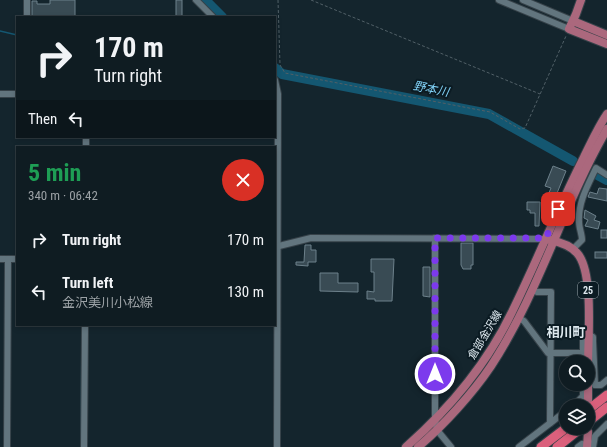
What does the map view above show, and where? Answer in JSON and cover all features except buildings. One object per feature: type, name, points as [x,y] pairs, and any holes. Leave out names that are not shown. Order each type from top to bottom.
[{"type":"highway","points":[[595,401],[607,395]]},
{"type":"highway","points":[[595,416],[607,407]]},
{"type":"highway","points":[[541,447],[559,433]]},
{"type":"highway","points":[[557,447],[576,435]]},
{"type":"main road","points":[[581,0],[569,28],[607,44]]},
{"type":"main road","points":[[573,21],[607,35]]},
{"type":"main road","name":"倉部金沢線","points":[[406,447],[422,433],[466,386],[487,355],[512,313],[558,209],[607,114]]},
{"type":"main road","name":"倉部金沢線","points":[[418,447],[438,430],[491,366],[519,318],[589,164],[607,129]]},
{"type":"main road","points":[[546,238],[562,242],[573,249]]},
{"type":"main road","name":"25","points":[[573,249],[581,258],[585,273],[588,296],[588,355]]},
{"type":"main road","points":[[585,435],[587,447]]},
{"type":"street","points":[[27,0],[27,16]]},
{"type":"street","points":[[196,0],[212,16]]},
{"type":"street","points":[[499,0],[569,28]]},
{"type":"street","points":[[523,0],[573,21]]},
{"type":"street","points":[[0,94],[16,94]]},
{"type":"street","points":[[276,94],[277,447]]},
{"type":"street","points":[[573,249],[582,240],[579,212],[586,189],[596,168],[607,175]]},
{"type":"street","points":[[276,246],[311,238],[546,238]]},
{"type":"street","points":[[435,238],[434,419],[438,430],[451,447]]},
{"type":"street","points":[[0,259],[16,259]]},
{"type":"street","points":[[7,447],[8,259]]},
{"type":"street","points":[[532,290],[537,292],[551,292],[550,423]]},
{"type":"street","points":[[519,318],[524,321],[548,353],[583,353],[584,337],[588,334],[593,337],[595,385],[601,385],[607,380]]},
{"type":"street","points":[[84,447],[85,326]]},
{"type":"street","points":[[519,447],[559,416]]},
{"type":"street","points":[[593,447],[595,436],[607,424]]},
{"type":"street","points":[[578,447],[582,444],[582,447]]},
{"type":"path","points":[[278,0],[280,65],[285,73],[490,112],[520,129],[525,128],[569,28]]},
{"type":"path","points":[[311,0],[541,94]]},
{"type":"waterway","name":"野本川","points":[[205,0],[221,16]]},
{"type":"waterway","points":[[0,31],[16,35]]},
{"type":"waterway","name":"野本川","points":[[276,69],[282,74],[489,114],[573,161]]},
{"type":"waterway","points":[[83,138],[83,146]]},
{"type":"waterway","name":"野本川","points":[[596,174],[607,180]]},
{"type":"waterway","points":[[81,447],[82,326]]},
{"type":"district","name":"相川町","points":[[566,332]]},
{"type":"route","points":[[435,374],[435,238],[546,238],[558,209]]}]
